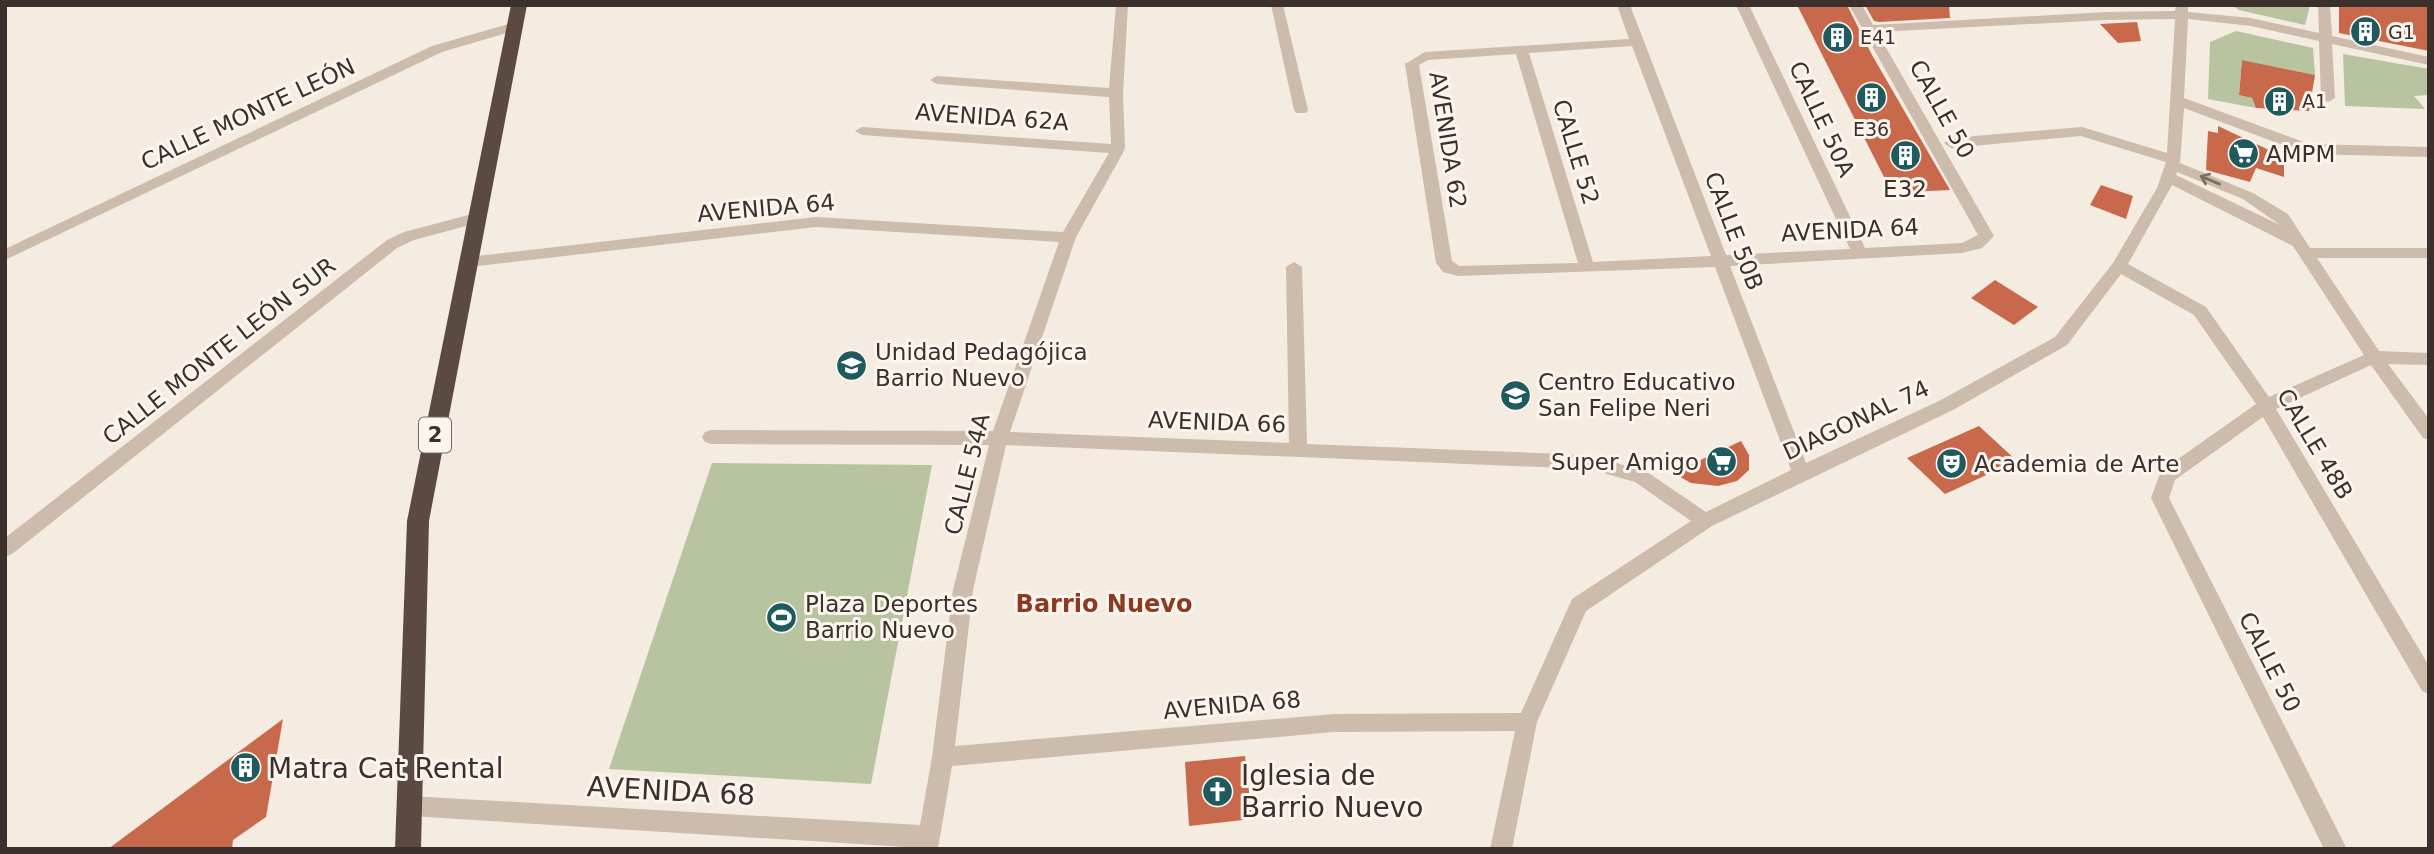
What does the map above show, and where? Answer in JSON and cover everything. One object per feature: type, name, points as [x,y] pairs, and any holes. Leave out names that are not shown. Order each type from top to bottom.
[{"type":"highway","name":"2","points":[[408,849],[418,522],[517,16]]},
{"type":"street","points":[[1118,149],[1116,93],[1122,5]]},
{"type":"street","points":[[1278,5],[1301,110]]},
{"type":"street","name":"CALLE 50B","points":[[1623,5],[1801,473]]},
{"type":"street","name":"CALLE 50A","points":[[1742,5],[1860,253]]},
{"type":"street","name":"CALLE 50","points":[[1855,5],[1986,236]]},
{"type":"street","points":[[1974,5],[1986,22]]},
{"type":"street","points":[[2222,5],[2251,22]]},
{"type":"street","points":[[2324,5],[2328,98]]},
{"type":"street","points":[[1869,29],[1986,22],[2101,10],[2182,10],[2251,22],[2429,61]]},
{"type":"street","name":"DIAGONAL 74","points":[[1502,849],[1527,722],[1579,605],[1705,521],[1947,405],[2061,341],[2119,266],[2171,167],[2179,102],[2182,10]]},
{"type":"street","name":"CALLE MONTE LEÓN","points":[[5,255],[437,49],[517,16]]},
{"type":"street","name":"AVENIDA 62","points":[[1587,268],[1458,271],[1444,263],[1412,64],[1425,56],[1638,42]]},
{"type":"street","name":"CALLE 52","points":[[1521,49],[1587,268]]},
{"type":"street","points":[[937,80],[1116,93]]},
{"type":"street","points":[[2179,102],[2307,149],[2429,152]]},
{"type":"street","name":"AVENIDA 62A","points":[[862,131],[1118,149]]},
{"type":"street","points":[[1951,143],[2082,131],[2171,167],[2284,233],[2307,253],[2374,357],[2429,433]]},
{"type":"street","name":"CALLE 54A","points":[[928,842],[943,757],[963,590],[999,438],[1068,237],[1118,149]]},
{"type":"street","name":"CALLE MONTE LEÓN SUR","points":[[5,549],[391,244],[409,236],[476,218]]},
{"type":"street","name":"AVENIDA 64","points":[[469,262],[816,222],[1068,237]]},
{"type":"street","name":"AVENIDA 64","points":[[1587,268],[1962,248],[1977,244],[1986,236]]},
{"type":"street","points":[[2307,253],[2429,253]]},
{"type":"street","name":"CALLE 48B","points":[[2119,266],[2200,311],[2266,406],[2429,685]]},
{"type":"street","points":[[1294,267],[1298,450]]},
{"type":"street","points":[[2266,406],[2374,357],[2429,359]]},
{"type":"street","name":"CALLE 50","points":[[2266,406],[2167,476],[2160,498],[2336,849]]},
{"type":"street","name":"AVENIDA 66","points":[[711,436],[999,438],[1589,462],[1641,477],[1705,521]]},
{"type":"street","name":"AVENIDA 68","points":[[943,757],[1334,723],[1527,722]]},
{"type":"street","name":"AVENIDA 68","points":[[410,806],[928,842]]},
{"type":"green space","points":[[2231,5],[2310,5],[2305,25],[2239,10]]},
{"type":"green space","points":[[2236,31],[2313,48],[2315,75],[2242,60],[2239,95],[2252,98],[2256,108],[2208,99],[2210,42]]},
{"type":"green space","points":[[2343,54],[2429,69],[2429,95],[2414,96],[2425,109],[2345,106]]},
{"type":"green space","name":"Plaza Deportes Barrio Nuevo","points":[[712,463],[932,465],[871,784],[609,769]]},
{"type":"building","points":[[1797,5],[1847,5],[1872,55],[1950,190],[1908,192],[1898,177],[1884,177]]},
{"type":"building","points":[[1865,5],[1949,5],[1950,18],[1879,22],[1874,21]]},
{"type":"building","points":[[2339,5],[2429,5],[2429,51],[2339,33]]},
{"type":"building","points":[[2137,22],[2141,41],[2118,43],[2100,24]]},
{"type":"building","points":[[2242,60],[2315,75],[2309,111],[2256,108],[2252,98],[2239,95]]},
{"type":"building","name":"AMPM","points":[[2218,126],[2284,157],[2284,177],[2256,168],[2250,182],[2206,170],[2208,131],[2218,133]]},
{"type":"building","points":[[2101,185],[2133,196],[2126,219],[2090,205]]},
{"type":"building","points":[[1995,280],[2038,307],[2014,325],[1971,298]]},
{"type":"building","name":"Academia de Arte","points":[[1979,426],[2017,461],[1945,494],[1907,458]]},
{"type":"building","name":"Super Amigo","points":[[1741,441],[1749,455],[1749,470],[1737,481],[1718,486],[1691,483],[1673,473]]},
{"type":"building","name":"Matra Cat Rental","points":[[283,719],[266,817],[233,840],[232,849],[108,849]]},
{"type":"building","name":"Iglesia de Barrio Nuevo","points":[[1245,756],[1252,819],[1189,826],[1185,762]]},
{"type":"place","name":"G1","points":[[2365,32]]},
{"type":"place","name":"E41","points":[[1837,37]]},
{"type":"place","name":"E36","points":[[1871,98]]},
{"type":"place","name":"A1","points":[[2279,101]]},
{"type":"place","name":"AMPM","points":[[2243,154]]},
{"type":"place","name":"E32","points":[[1905,155]]},
{"type":"place","name":"Unidad Pedagójica Barrio Nuevo","points":[[852,365]]},
{"type":"place","name":"Centro Educativo San Felipe Neri","points":[[1515,395]]},
{"type":"place","name":"Super Amigo","points":[[1722,462]]},
{"type":"place","name":"Academia de Arte","points":[[1951,464]]},
{"type":"place","name":"Plaza Deportes Barrio Nuevo","points":[[782,617]]},
{"type":"place","name":"Matra Cat Rental","points":[[245,768]]},
{"type":"place","name":"Iglesia de Barrio Nuevo","points":[[1218,791]]},
{"type":"district","name":"Barrio Nuevo","points":[[1104,604]]}]
